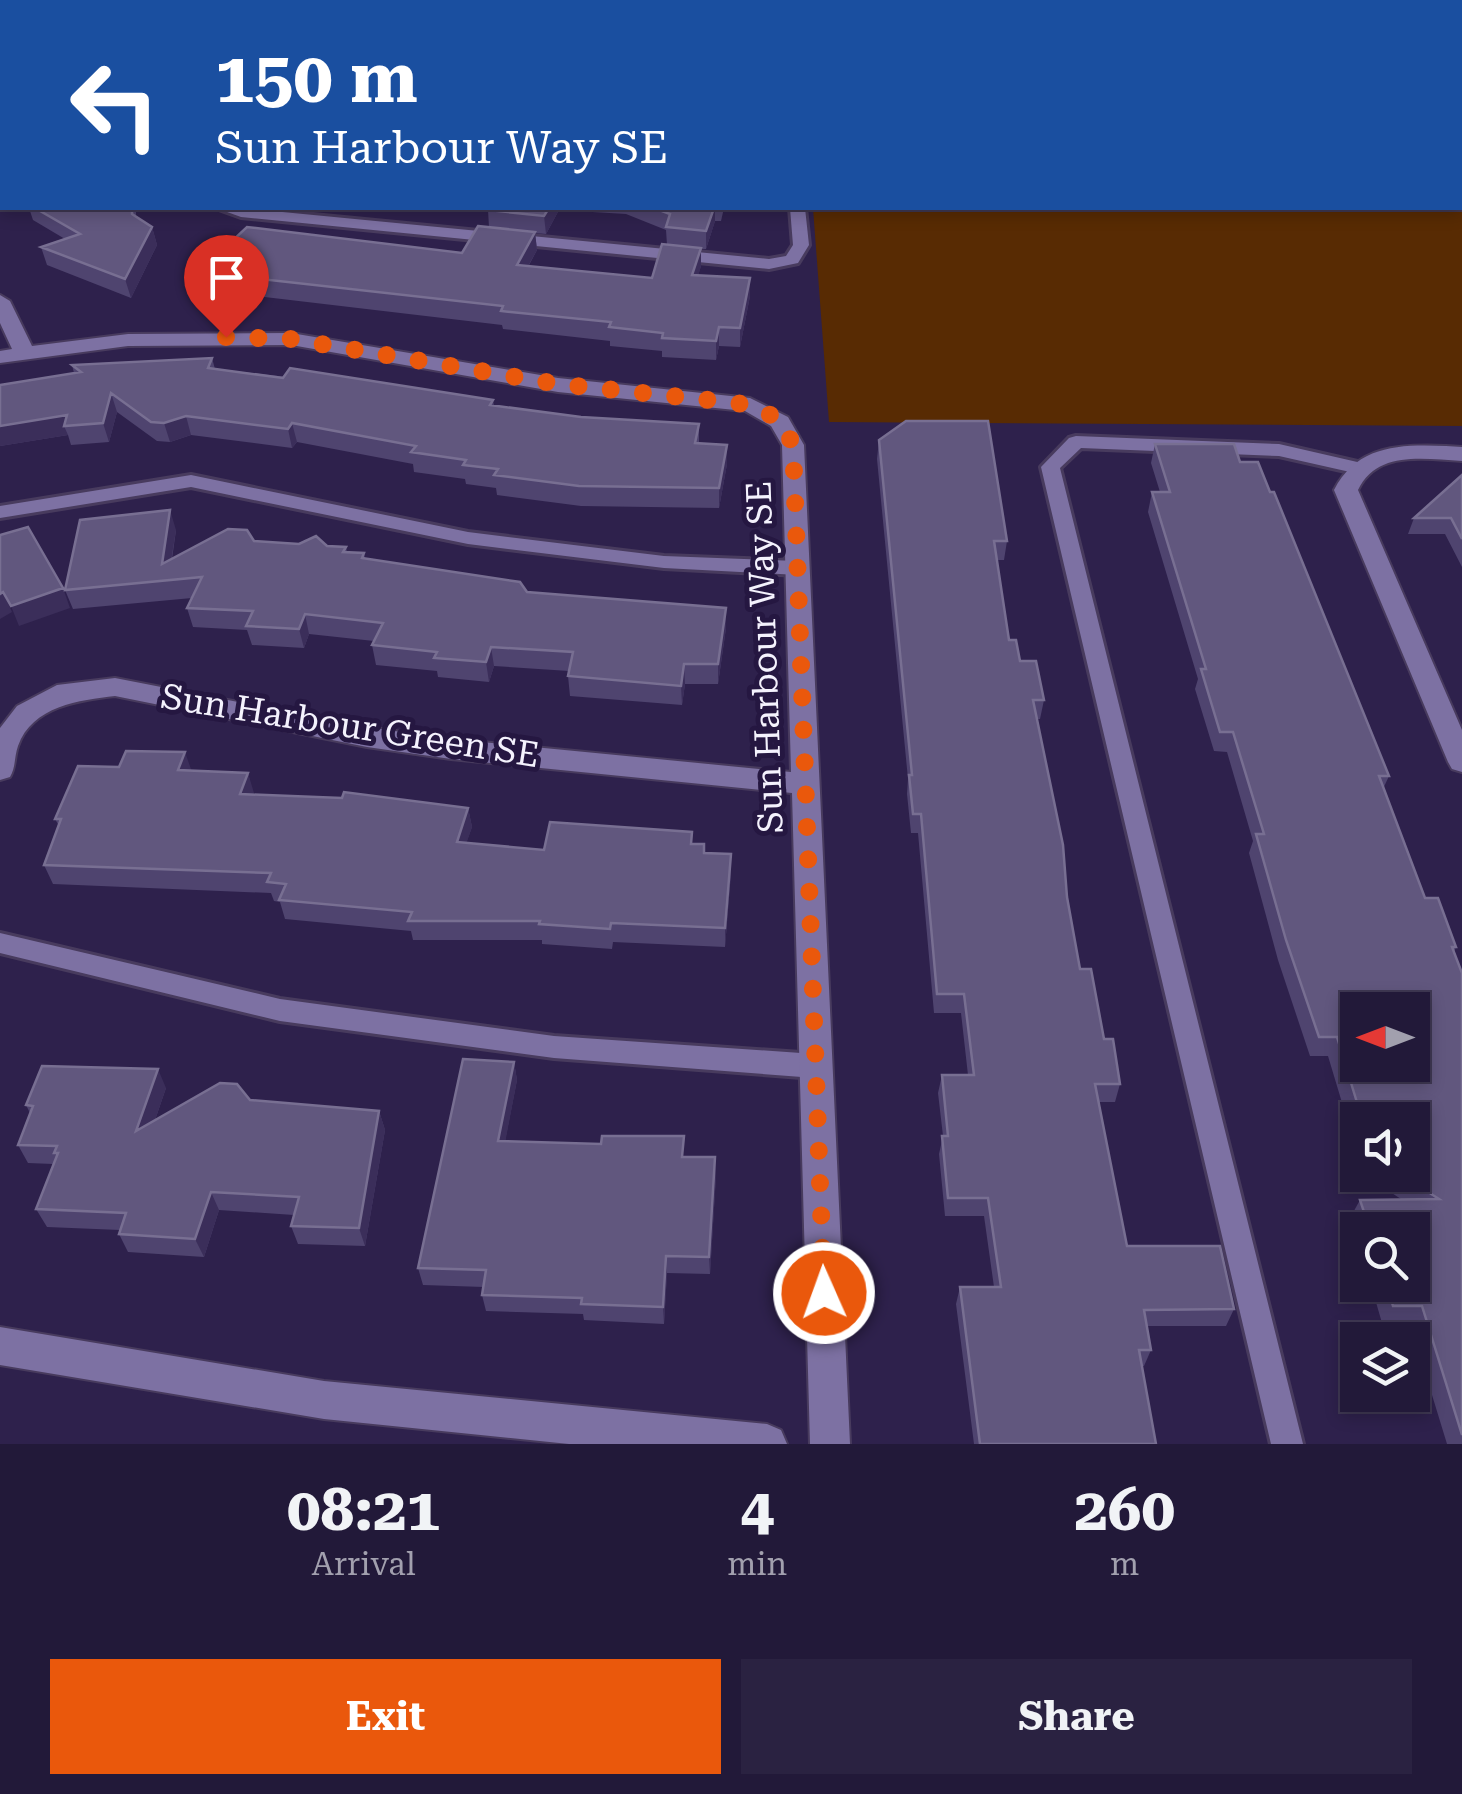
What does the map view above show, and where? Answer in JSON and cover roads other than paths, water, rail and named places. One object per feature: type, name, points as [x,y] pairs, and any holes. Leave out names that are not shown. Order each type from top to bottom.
[{"type":"street","points":[[0,301],[12,355]]},
{"type":"street","name":"Sun Harbour Way SE","points":[[12,355],[174,337],[291,339],[558,384],[750,405],[780,422],[793,444],[830,1444]]},
{"type":"street","points":[[1462,454],[1387,455],[1359,468],[1346,490],[1462,762]]},
{"type":"street","name":"Sun Harbour Green SE","points":[[0,770],[6,741],[27,714],[67,692],[115,687],[434,746],[804,784]]},
{"type":"street","points":[[0,1346],[324,1400],[767,1444]]},
{"type":"lane","points":[[238,210],[770,264],[792,260],[801,245],[798,210]]},
{"type":"lane","points":[[1287,1444],[1050,467],[1076,442],[1279,450],[1359,468]]},
{"type":"lane","points":[[0,512],[191,481],[468,538],[664,562],[798,568]]},
{"type":"lane","points":[[0,942],[280,1010],[554,1047],[815,1066]]}]
